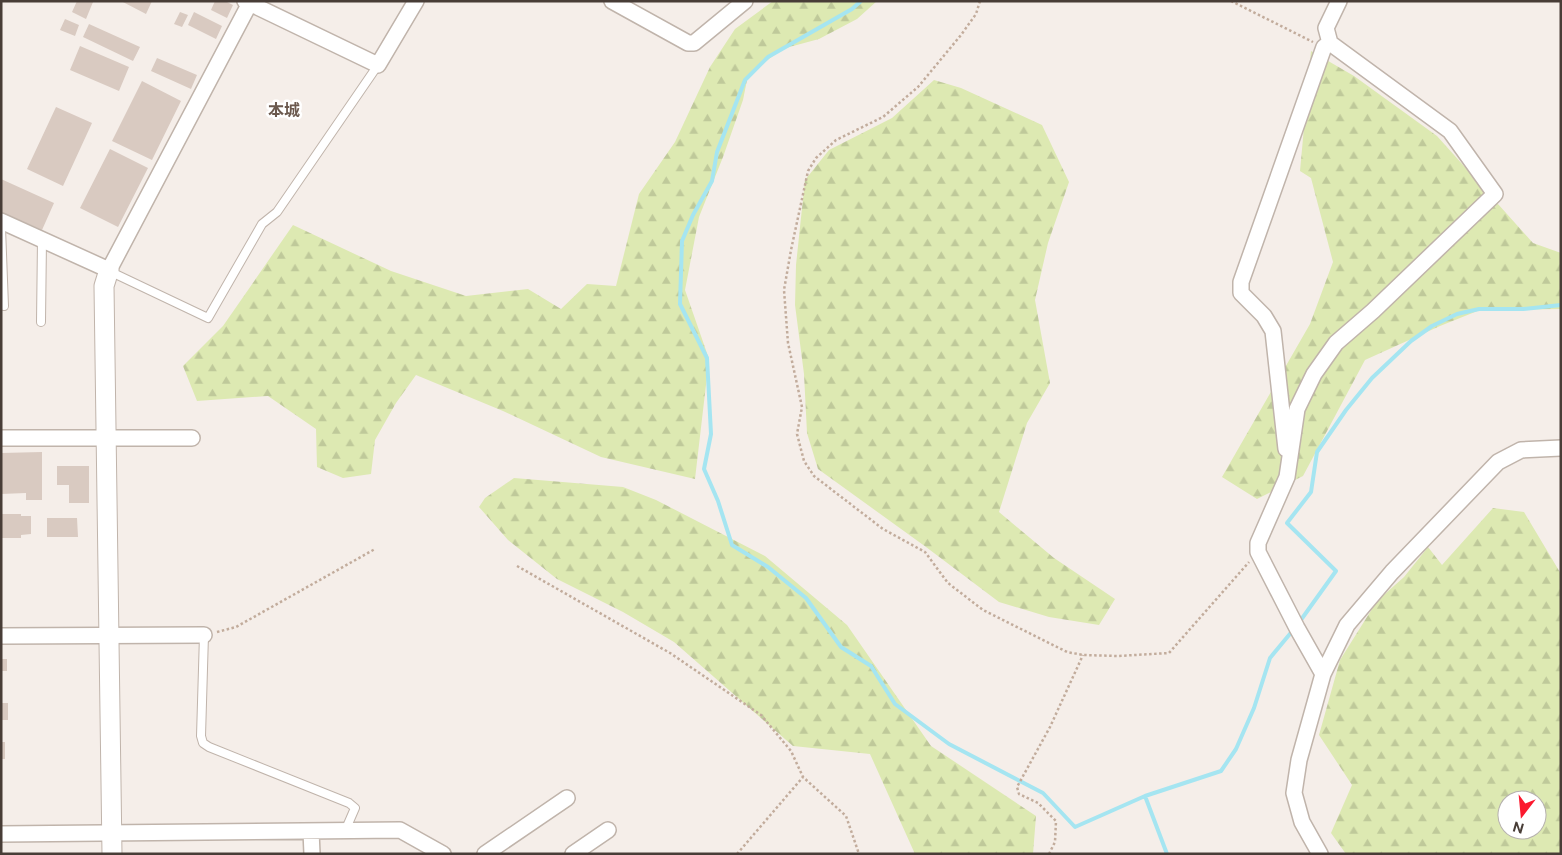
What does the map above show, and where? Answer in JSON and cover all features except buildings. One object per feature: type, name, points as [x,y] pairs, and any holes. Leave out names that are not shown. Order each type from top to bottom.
[{"type":"street","points":[[112,854],[105,277],[249,2],[378,65],[416,1]]},
{"type":"street","points":[[612,1],[688,43],[694,42],[745,1]]},
{"type":"street","points":[[1288,468],[1273,331],[1264,316],[1241,293],[1241,282],[1327,45],[1326,28],[1339,1]]},
{"type":"street","points":[[1323,674],[1258,552],[1258,543],[1287,477],[1297,409],[1314,374],[1336,342],[1373,311],[1495,194],[1450,131],[1327,45]]},
{"type":"street","points":[[1,221],[109,270]]},
{"type":"street","points":[[1,438],[192,438]]},
{"type":"street","points":[[1320,854],[1302,822],[1294,793],[1299,760],[1323,674],[1347,625],[1392,572],[1498,462],[1520,450],[1561,448]]},
{"type":"street","points":[[1,636],[204,635]]},
{"type":"street","points":[[485,854],[567,798]]},
{"type":"street","points":[[1,834],[400,830],[443,854]]},
{"type":"street","points":[[573,854],[608,830]]},
{"type":"street","points":[[311,831],[312,854]]},
{"type":"lane","points":[[109,270],[208,318],[262,224],[277,212],[378,65]]},
{"type":"lane","points":[[1,228],[4,306]]},
{"type":"lane","points":[[41,322],[42,240]]},
{"type":"lane","points":[[204,635],[201,736],[204,743],[209,747],[349,803],[355,808],[345,831]]},
{"type":"path","points":[[980,1],[976,14],[961,35],[918,87],[883,117],[836,140],[816,158],[808,171],[784,290],[788,343],[802,407],[797,434],[804,461],[814,476],[883,529],[925,552],[948,583],[983,610],[1067,652],[1118,656],[1169,653],[1258,552]]},
{"type":"path","points":[[1231,1],[1327,45]]},
{"type":"path","points":[[204,635],[236,627],[375,549]]},
{"type":"path","points":[[518,566],[670,653],[761,715],[791,751],[803,777],[846,816],[859,854]]},
{"type":"path","points":[[1049,854],[1055,842],[1056,821],[1038,803],[1019,794],[1017,787],[1050,727],[1083,654]]},
{"type":"path","points":[[737,854],[803,777]]},
{"type":"green space","points":[[773,1],[877,1],[857,19],[819,39],[782,49],[748,75],[743,100],[699,217],[685,290],[709,359],[695,479],[601,457],[503,411],[416,375],[396,403],[375,440],[371,474],[343,478],[317,467],[316,429],[268,396],[197,401],[183,366],[223,326],[293,225],[391,271],[466,296],[528,289],[561,309],[587,284],[616,286],[639,194],[675,142],[710,67],[735,29]]},
{"type":"green space","points":[[1311,51],[1354,76],[1437,136],[1533,243],[1561,253],[1561,309],[1480,310],[1365,360],[1303,476],[1257,499],[1222,477],[1310,324],[1333,262],[1311,178],[1300,171]]},
{"type":"green space","points":[[934,80],[961,88],[1042,125],[1069,182],[1048,243],[1035,300],[1050,383],[1027,423],[999,512],[1054,558],[1115,599],[1099,625],[1049,617],[999,602],[818,469],[807,433],[804,374],[795,305],[796,265],[805,180],[829,150],[892,118]]},
{"type":"green space","points":[[514,478],[623,487],[656,500],[765,556],[847,625],[931,746],[1036,816],[1033,854],[915,854],[870,754],[793,746],[674,642],[623,612],[557,579],[508,540],[479,507],[485,498]]},
{"type":"green space","points":[[1493,508],[1524,512],[1561,574],[1561,854],[1346,854],[1331,833],[1352,785],[1319,735],[1340,660],[1377,601],[1404,577],[1428,547],[1442,565]]},
{"type":"waterway","points":[[861,1],[852,9],[768,57],[745,80],[717,152],[712,181],[693,215],[682,241],[680,304],[707,358],[711,434],[704,469],[718,501],[732,545],[768,567],[806,598],[841,647],[871,666],[895,704],[949,744],[1043,793],[1075,827],[1145,796],[1221,771],[1236,749],[1254,708],[1270,658],[1294,629]]},
{"type":"waterway","points":[[1298,624],[1336,571],[1287,523],[1311,492],[1317,452],[1346,410],[1372,378],[1411,341],[1432,326],[1457,314],[1479,309],[1523,309],[1561,305]]},
{"type":"waterway","points":[[1145,796],[1167,854]]},
{"type":"district","name":"本城","points":[[284,110]]}]
